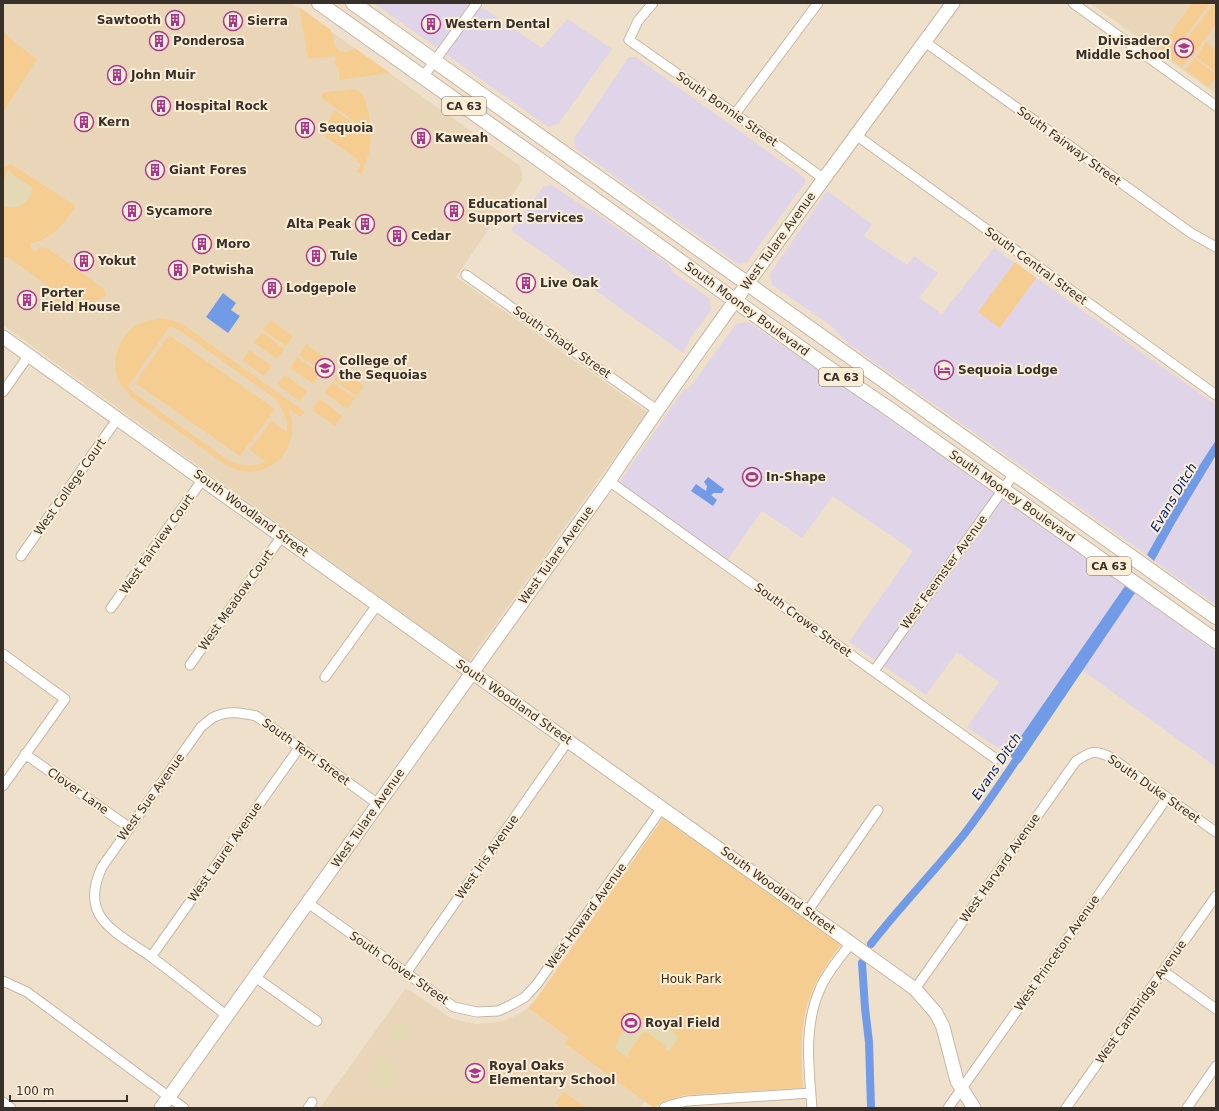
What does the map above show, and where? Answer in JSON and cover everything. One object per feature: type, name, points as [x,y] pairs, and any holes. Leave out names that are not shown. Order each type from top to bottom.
[{"type":"main road","name":"South Mooney Boulevard","points":[[319,3],[848,382],[888,408],[1216,641]]},
{"type":"main road","name":"South Mooney Boulevard","points":[[353,3],[1216,617]]},
{"type":"main road","points":[[1100,559],[1164,593],[1216,630]]},
{"type":"street","points":[[423,77],[477,3]]},
{"type":"street","name":"South Bonnie Street","points":[[652,3],[638,21],[630,40],[824,179]]},
{"type":"street","points":[[735,114],[818,3]]},
{"type":"street","name":"West Tulare Avenue","points":[[165,1103],[609,481],[657,410],[735,301],[953,3]]},
{"type":"street","points":[[1072,3],[1216,106]]},
{"type":"street","name":"South Fairway Street","points":[[925,42],[1191,233],[1216,247]]},
{"type":"street","name":"South Central Street","points":[[856,135],[1216,395]]},
{"type":"street","name":"South Shady Street","points":[[466,275],[657,410]]},
{"type":"street","name":"South Woodland Street","points":[[3,336],[915,989],[936,1013],[943,1027],[954,1074],[961,1089],[974,1108]]},
{"type":"street","points":[[3,392],[29,355]]},
{"type":"street","name":"West College Court","points":[[21,556],[118,418]]},
{"type":"street","name":"West Feemster Avenue","points":[[874,671],[1014,474]]},
{"type":"street","name":"West Fairview Court","points":[[111,608],[203,479]]},
{"type":"street","name":"South Crowe Street","points":[[609,481],[996,759]]},
{"type":"street","name":"West Meadow Court","points":[[190,665],[282,536]]},
{"type":"street","points":[[325,677],[377,605]]},
{"type":"street","points":[[3,654],[65,699],[3,786]]},
{"type":"street","name":"South Terri Street","points":[[229,713],[239,712],[256,716],[378,804]]},
{"type":"street","name":"West Sue Avenue","points":[[151,957],[109,927],[99,914],[94,899],[96,879],[102,867],[202,727],[214,717],[229,713]]},
{"type":"street","name":"West Iris Avenue","points":[[406,973],[568,741]]},
{"type":"street","name":"West Laurel Avenue","points":[[151,957],[299,748]]},
{"type":"street","name":"South Duke Street","points":[[1090,752],[1100,753],[1110,757],[1216,832]]},
{"type":"street","name":"West Harvard Avenue","points":[[915,989],[1076,761],[1090,752]]},
{"type":"street","name":"Clover Lane","points":[[25,754],[130,828]]},
{"type":"street","name":"West Princeton Avenue","points":[[948,1108],[1167,798]]},
{"type":"street","name":"West Howard Avenue","points":[[498,1011],[525,997],[537,984],[662,808]]},
{"type":"street","points":[[807,912],[878,810]]},
{"type":"street","name":"West Cambridge Avenue","points":[[1066,1108],[1216,896]]},
{"type":"street","name":"South Clover Street","points":[[308,903],[454,1007],[477,1012],[498,1011]]},
{"type":"street","points":[[812,1108],[808,1042],[810,1019],[820,989],[827,976],[851,943]]},
{"type":"street","points":[[151,957],[228,1016]]},
{"type":"street","points":[[1163,971],[1216,1009]]},
{"type":"street","points":[[255,977],[317,1021]]},
{"type":"street","points":[[3,981],[27,992],[165,1103],[184,1108]]},
{"type":"street","points":[[1187,1108],[1216,1066]]},
{"type":"street","points":[[664,1108],[687,1101],[811,1093]]},
{"type":"street","points":[[3,1102],[11,1108]]},
{"type":"shaded area","name":"College of the Sequoias","points":[[3,3],[291,3],[520,166],[523,179],[456,277],[647,412],[469,661],[3,325]]},
{"type":"shaded area","points":[[374,3],[465,3],[486,10],[542,48],[567,19],[612,49],[558,124],[548,127]]},
{"type":"shaded area","name":"Divisadero Middle School","points":[[1090,3],[1216,3],[1216,94]]},
{"type":"shaded area","points":[[629,57],[636,57],[805,178],[805,183],[747,262],[738,264],[575,148],[574,138]]},
{"type":"shaded area","points":[[552,185],[581,205],[593,211],[668,264],[674,273],[709,298],[711,310],[691,337],[683,353],[511,230],[543,187]]},
{"type":"shaded area","points":[[827,191],[872,224],[864,236],[907,265],[914,256],[938,273],[919,298],[942,314],[994,248],[1216,405],[1216,440],[1181,494],[1147,555],[849,344],[830,325],[772,285],[770,274]]},
{"type":"shaded area","points":[[748,322],[895,422],[1125,586],[1008,755],[967,727],[999,682],[957,652],[926,695],[849,642],[913,551],[833,496],[802,538],[762,511],[728,559],[619,483],[682,392],[692,385],[736,324]]},
{"type":"shaded area","points":[[1213,460],[1216,462],[1216,605],[1154,561]]},
{"type":"shaded area","points":[[1135,593],[1216,651],[1216,767],[1082,670]]},
{"type":"shaded area","name":"Royal Oaks Elementary School","points":[[406,988],[451,1018],[465,1022],[478,1024],[506,1020],[528,1008],[570,1038],[566,1045],[645,1101],[640,1108],[320,1108]]},
{"type":"green space","points":[[1192,3],[1210,3],[1179,45],[1168,37]]},
{"type":"green space","points":[[1214,3],[1216,3],[1216,24],[1193,56],[1181,47]]},
{"type":"green space","points":[[299,7],[331,30],[331,33],[334,35],[335,45],[339,50],[346,52],[355,48],[390,73],[339,80],[339,70],[334,62],[336,59],[334,56],[308,59]]},
{"type":"green space","points":[[3,32],[37,59],[3,112]]},
{"type":"green space","points":[[1167,39],[1191,56],[1182,67],[1159,51]]},
{"type":"green space","points":[[1206,42],[1216,50],[1216,72],[1196,57]]},
{"type":"green space","points":[[1194,58],[1216,74],[1216,77],[1209,87],[1186,70]]},
{"type":"green space","points":[[356,89],[363,96],[368,108],[370,133],[322,98],[321,95],[326,92]]},
{"type":"green space","points":[[335,110],[369,134],[371,137],[369,154],[361,175],[356,171],[361,165],[357,162],[358,160],[321,133]]},
{"type":"green space","points":[[11,164],[76,206],[57,230],[45,238],[30,244],[34,252],[41,247],[49,249],[104,289],[106,295],[102,298],[70,313],[49,297],[49,289],[44,283],[8,257],[3,257],[3,167]]},
{"type":"green space","points":[[1015,262],[1036,278],[1000,328],[978,312]]},
{"type":"green space","points":[[162,318],[175,321],[185,326],[305,412],[301,417],[288,409],[292,421],[292,433],[284,454],[276,462],[266,468],[254,471],[241,471],[227,466],[133,399],[127,392],[118,379],[115,365],[120,343],[124,336],[138,324]],"holes":[[[170,326],[180,331],[273,397],[280,405],[286,418],[287,432],[271,421],[250,450],[266,462],[257,465],[248,465],[229,461],[133,392],[128,386]]]},
{"type":"green space","points":[[271,320],[293,336],[286,346],[263,330]]},
{"type":"green space","points":[[262,332],[284,349],[277,359],[254,343]]},
{"type":"green space","points":[[169,335],[275,409],[240,456],[135,383]]},
{"type":"green space","points":[[306,344],[329,361],[322,371],[299,355]]},
{"type":"green space","points":[[249,350],[272,366],[264,376],[242,360]]},
{"type":"green space","points":[[297,357],[320,373],[313,384],[290,368]]},
{"type":"green space","points":[[341,369],[364,386],[356,396],[334,380]]},
{"type":"green space","points":[[285,375],[307,391],[300,401],[277,385]]},
{"type":"green space","points":[[332,382],[355,398],[347,409],[325,393]]},
{"type":"green space","points":[[320,399],[342,416],[335,426],[312,410]]},
{"type":"green space","name":"Houk Park","points":[[663,818],[841,945],[828,963],[810,996],[803,1029],[803,1088],[685,1095],[663,1102],[654,1108],[565,1044],[569,1038],[528,1008],[536,999]]},
{"type":"green space","points":[[564,1092],[587,1108],[562,1108],[555,1103]]},
{"type":"sand","points":[[7,170],[10,170],[13,175],[32,187],[30,197],[23,204],[18,206],[3,206]]},
{"type":"sand","points":[[643,1020],[659,1022],[668,1026],[678,1038],[669,1051],[666,1050],[665,1045],[647,1032],[642,1033],[629,1052],[628,1058],[615,1049],[616,1043],[624,1030]]},
{"type":"sand","points":[[401,1021],[412,1028],[400,1045],[389,1037]]},
{"type":"sand","points":[[379,1058],[400,1072],[385,1092],[365,1078]]},
{"type":"water","points":[[223,293],[236,303],[231,310],[240,316],[228,333],[206,317]]},
{"type":"water","points":[[1216,440],[1216,455],[1154,561],[1147,555],[1181,494]]},
{"type":"water","points":[[708,477],[724,489],[722,493],[714,493],[711,495],[717,500],[713,506],[691,491],[696,484],[706,491],[707,486],[704,482]]},
{"type":"water","points":[[1125,586],[1135,593],[1020,763],[1008,755]]},
{"type":"waterway","name":"Evans Ditch","points":[[871,944],[965,833],[1021,753]]},
{"type":"waterway","name":"Evans Ditch","points":[[862,963],[869,1042],[871,1108]]},
{"type":"place","name":"Sawtooth","points":[[175,20]]},
{"type":"place","name":"Sierra","points":[[233,21]]},
{"type":"place","name":"Western Dental","points":[[431,24]]},
{"type":"place","name":"Ponderosa","points":[[159,41]]},
{"type":"place","name":"Divisadero Middle School","points":[[1184,48]]},
{"type":"place","name":"John Muir","points":[[117,75]]},
{"type":"place","name":"Hospital Rock","points":[[161,106]]},
{"type":"place","name":"Kern","points":[[84,122]]},
{"type":"place","name":"Sequoia","points":[[305,128]]},
{"type":"place","name":"Kaweah","points":[[421,138]]},
{"type":"place","name":"Giant Fores","points":[[155,170]]},
{"type":"place","name":"Sycamore","points":[[132,211]]},
{"type":"place","name":"Educational Support Services","points":[[454,211]]},
{"type":"place","name":"Alta Peak","points":[[365,224]]},
{"type":"place","name":"Cedar","points":[[397,236]]},
{"type":"place","name":"Moro","points":[[202,244]]},
{"type":"place","name":"Tule","points":[[316,256]]},
{"type":"place","name":"Yokut","points":[[84,261]]},
{"type":"place","name":"Potwisha","points":[[178,270]]},
{"type":"place","name":"Live Oak","points":[[526,283]]},
{"type":"place","name":"Lodgepole","points":[[272,288]]},
{"type":"place","name":"Porter Field House","points":[[27,300]]},
{"type":"place","name":"College of the Sequoias","points":[[325,368]]},
{"type":"place","name":"Sequoia Lodge","points":[[944,370]]},
{"type":"place","name":"In-Shape","points":[[752,477]]},
{"type":"place","name":"Royal Field","points":[[631,1023]]},
{"type":"place","name":"Royal Oaks Elementary School","points":[[475,1073]]}]
